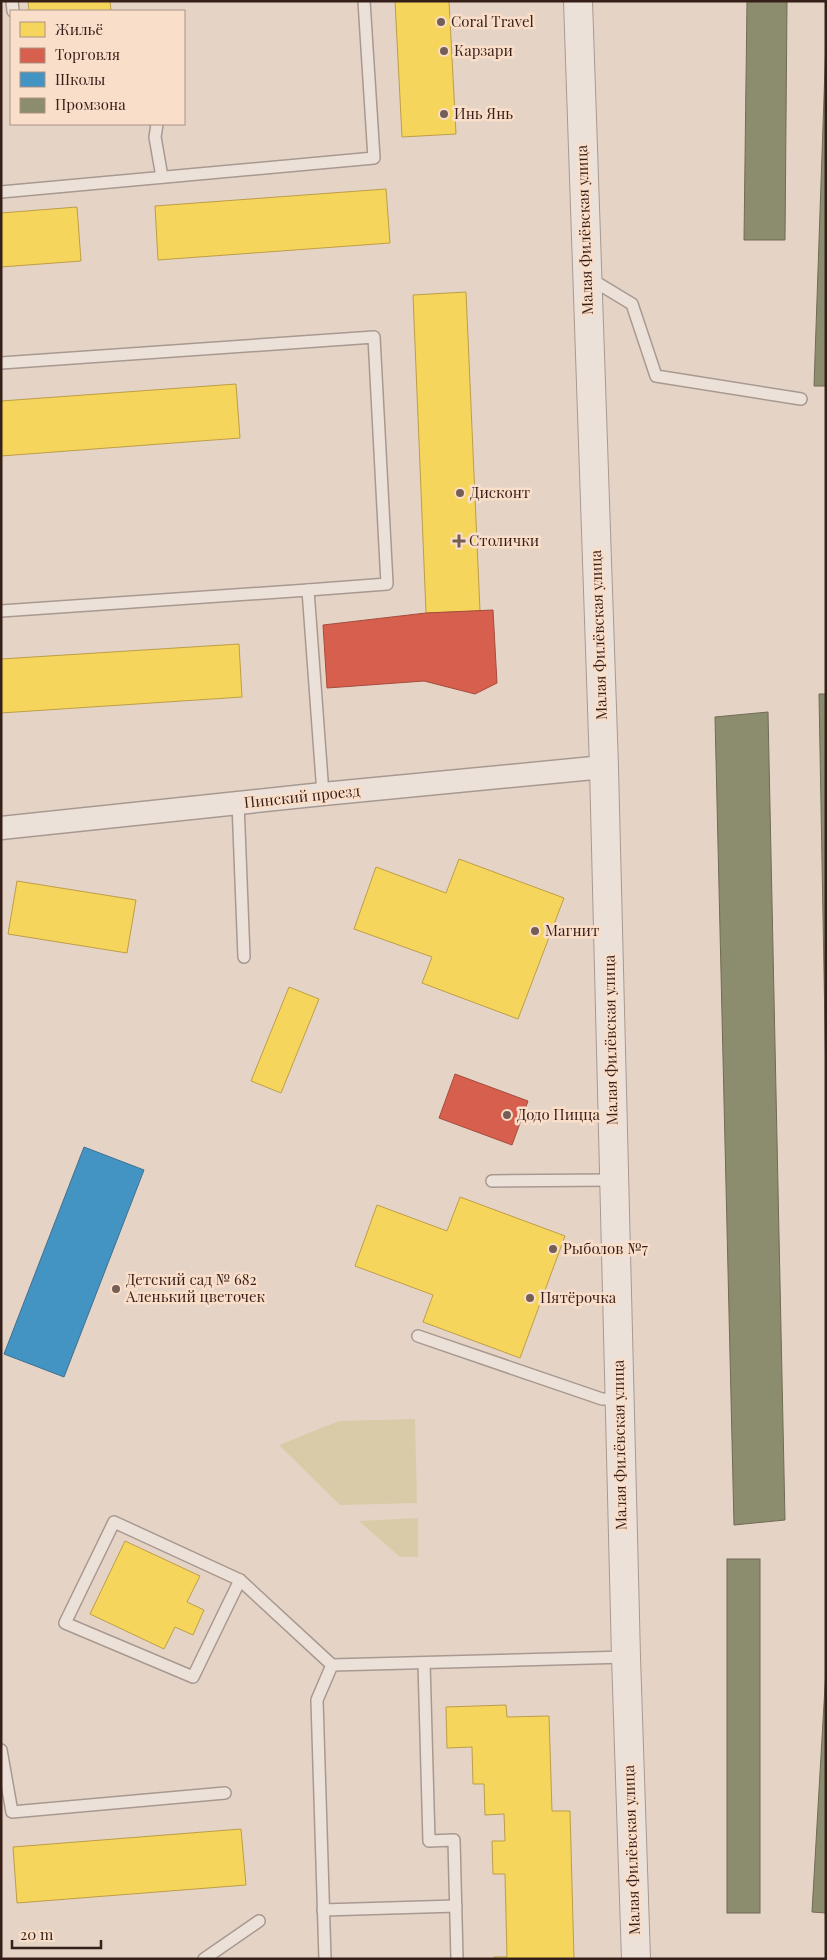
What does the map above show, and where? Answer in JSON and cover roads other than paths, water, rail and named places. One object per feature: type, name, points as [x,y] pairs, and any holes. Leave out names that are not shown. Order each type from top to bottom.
[{"type":"street","name":"Малая Филёвская улица","points":[[578,1],[604,767],[619,1400],[636,1959]]},
{"type":"street","name":"Пинский проезд","points":[[1,828],[604,767]]},
{"type":"lane","points":[[1,192],[374,158],[364,1]]},
{"type":"lane","points":[[157,125],[155,138],[162,177]]},
{"type":"lane","points":[[587,277],[632,304],[656,376],[801,399]]},
{"type":"lane","points":[[1,363],[374,337],[387,584],[1,611]]},
{"type":"lane","points":[[308,590],[323,794]]},
{"type":"lane","points":[[238,803],[244,957]]},
{"type":"lane","points":[[492,1180],[614,1180]]},
{"type":"lane","points":[[418,1336],[602,1399],[619,1400]]},
{"type":"lane","points":[[240,1580],[193,1677],[65,1623],[114,1522],[240,1580],[332,1665],[626,1658]]},
{"type":"lane","points":[[424,1663],[429,1841],[454,1840],[457,1959]]},
{"type":"lane","points":[[325,1959],[317,1700],[332,1665]]},
{"type":"lane","points":[[1,1750],[12,1812],[225,1793]]},
{"type":"lane","points":[[323,1910],[456,1906]]},
{"type":"lane","points":[[191,1959],[204,1958],[258,1921]]},
{"type":"place","name":"Coral Travel","points":[[441,22]]},
{"type":"place","name":"Карзари","points":[[444,51]]},
{"type":"place","name":"Инь Янь","points":[[444,114]]},
{"type":"place","name":"Дисконт","points":[[460,493]]},
{"type":"place","name":"Столички","points":[[459,541]]},
{"type":"place","name":"Магнит","points":[[535,931]]},
{"type":"place","name":"Додо Пицца","points":[[507,1115]]},
{"type":"place","name":"Рыболов №7","points":[[553,1249]]},
{"type":"place","name":"Детский сад № 682 Аленький цветочек","points":[[116,1289]]},
{"type":"place","name":"Пятёрочка","points":[[530,1298]]}]
